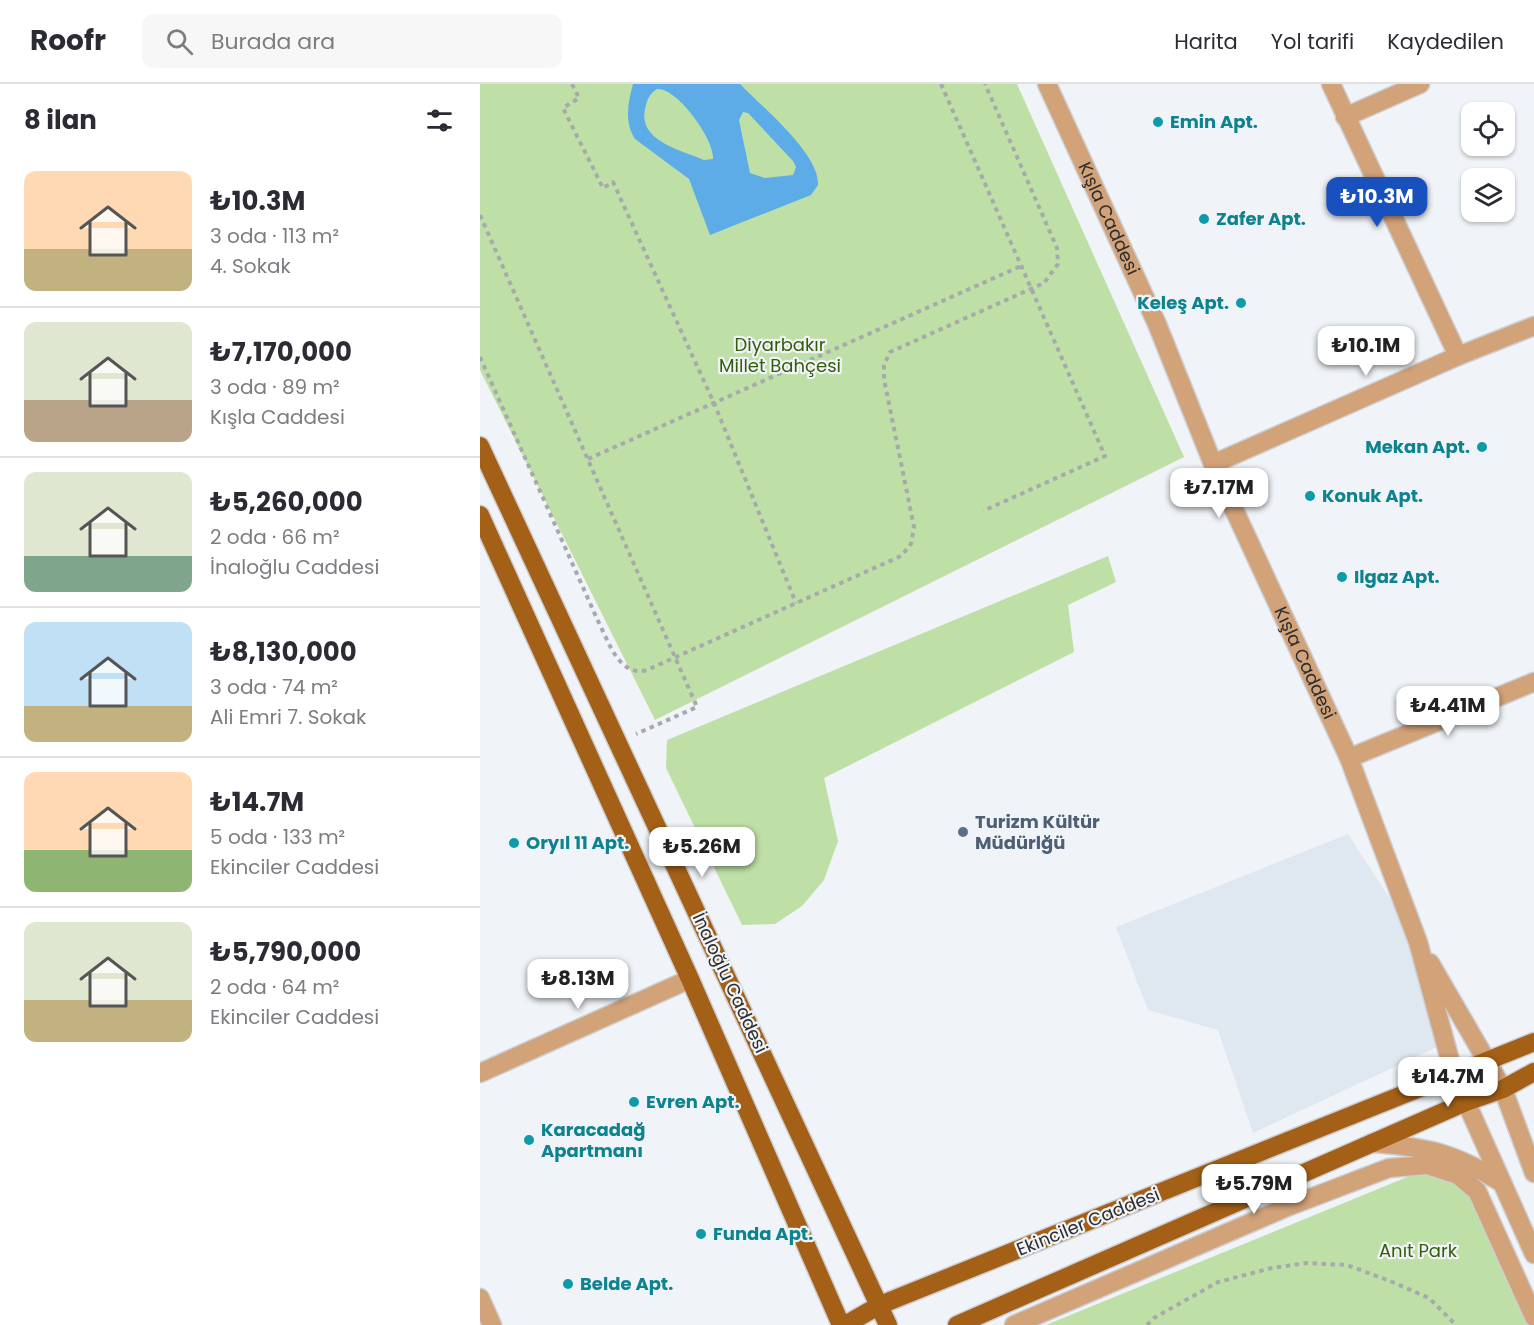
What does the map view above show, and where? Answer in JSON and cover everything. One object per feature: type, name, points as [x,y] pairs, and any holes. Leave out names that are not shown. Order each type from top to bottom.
[{"type":"main road","name":"İnaloğlu Caddesi","points":[[480,446],[888,1325]]},
{"type":"main road","name":"İnaloğlu Caddesi","points":[[480,515],[843,1325]]},
{"type":"main road","name":"Ekinciler Caddesi","points":[[843,1325],[880,1305],[1534,1042]]},
{"type":"main road","points":[[964,1323],[1466,1102],[1503,1089],[1534,1072]]},
{"type":"street","name":"Kışla Caddesi","points":[[1047,84],[1157,324],[1213,464],[1349,758],[1418,942],[1454,1075],[1534,1254]]},
{"type":"street","points":[[1331,84],[1458,356]]},
{"type":"street","points":[[1345,117],[1420,84]]},
{"type":"street","points":[[1213,464],[1458,356],[1534,326]]},
{"type":"street","points":[[1349,758],[1534,682]]},
{"type":"street","points":[[1418,942],[1503,1089],[1534,1169]]},
{"type":"street","points":[[480,1073],[690,980]]},
{"type":"street","points":[[1372,1143],[1420,1146],[1453,1156],[1502,1183]]},
{"type":"street","points":[[1014,1325],[1287,1207],[1389,1168],[1427,1165],[1458,1175],[1477,1191],[1534,1317]]},
{"type":"street","points":[[480,1298],[492,1325]]},
{"type":"path","points":[[572,84],[579,98],[563,108],[603,188],[613,182],[714,403],[796,603]]},
{"type":"path","points":[[941,84],[1105,456],[983,511]]},
{"type":"path","points":[[480,357],[618,659],[627,668],[641,671],[901,556],[911,544],[914,527],[884,379],[884,365],[890,352],[1044,283],[1055,271],[1057,248],[985,84]]},
{"type":"path","points":[[480,215],[697,707],[619,742]]},
{"type":"path","points":[[588,459],[1021,266]]},
{"type":"path","points":[[1147,1325],[1154,1318],[1218,1282],[1272,1268],[1307,1263],[1347,1265],[1390,1281],[1429,1298],[1456,1325]]},
{"type":"shaded area","points":[[1348,834],[1418,942],[1437,1047],[1253,1133],[1218,1030],[1148,1010],[1116,927]]},
{"type":"green space","name":"Diyarbakır Millet Bahçesi","points":[[480,84],[1017,84],[1184,457],[655,720],[480,370]]},
{"type":"green space","points":[[1108,556],[1116,582],[1068,605],[1074,652],[824,778],[838,841],[824,880],[802,906],[775,924],[742,925],[666,768],[667,740]]},
{"type":"green space","name":"Anıt Park","points":[[1422,1171],[1454,1182],[1476,1203],[1531,1325],[1046,1325]]},
{"type":"water","points":[[633,84],[740,84],[800,145],[810,159],[818,185],[811,195],[710,235],[689,179],[635,139],[628,119]],"holes":[[[657,89],[674,96],[693,116],[708,140],[713,159],[704,160],[673,148],[655,137],[648,129],[645,109],[649,98]],[[743,112],[748,113],[793,161],[796,167],[793,175],[765,178],[750,173],[739,120]]]},
{"type":"place","name":"Emin Apt.","points":[[1158,122]]},
{"type":"place","name":"Zafer Apt.","points":[[1204,219]]},
{"type":"place","name":"Keleş Apt.","points":[[1241,303]]},
{"type":"place","name":"Mekan Apt.","points":[[1482,447]]},
{"type":"place","name":"Konuk Apt.","points":[[1310,496]]},
{"type":"place","name":"Ilgaz Apt.","points":[[1342,577]]},
{"type":"place","name":"Turizm Kültür Müdürlğü","points":[[963,832]]},
{"type":"place","name":"Oryıl 11 Apt.","points":[[514,843]]},
{"type":"place","name":"Evren Apt.","points":[[634,1102]]},
{"type":"place","name":"Karacadağ Apartmanı","points":[[529,1140]]},
{"type":"place","name":"Funda Apt.","points":[[701,1234]]},
{"type":"place","name":"Belde Apt.","points":[[568,1284]]}]
